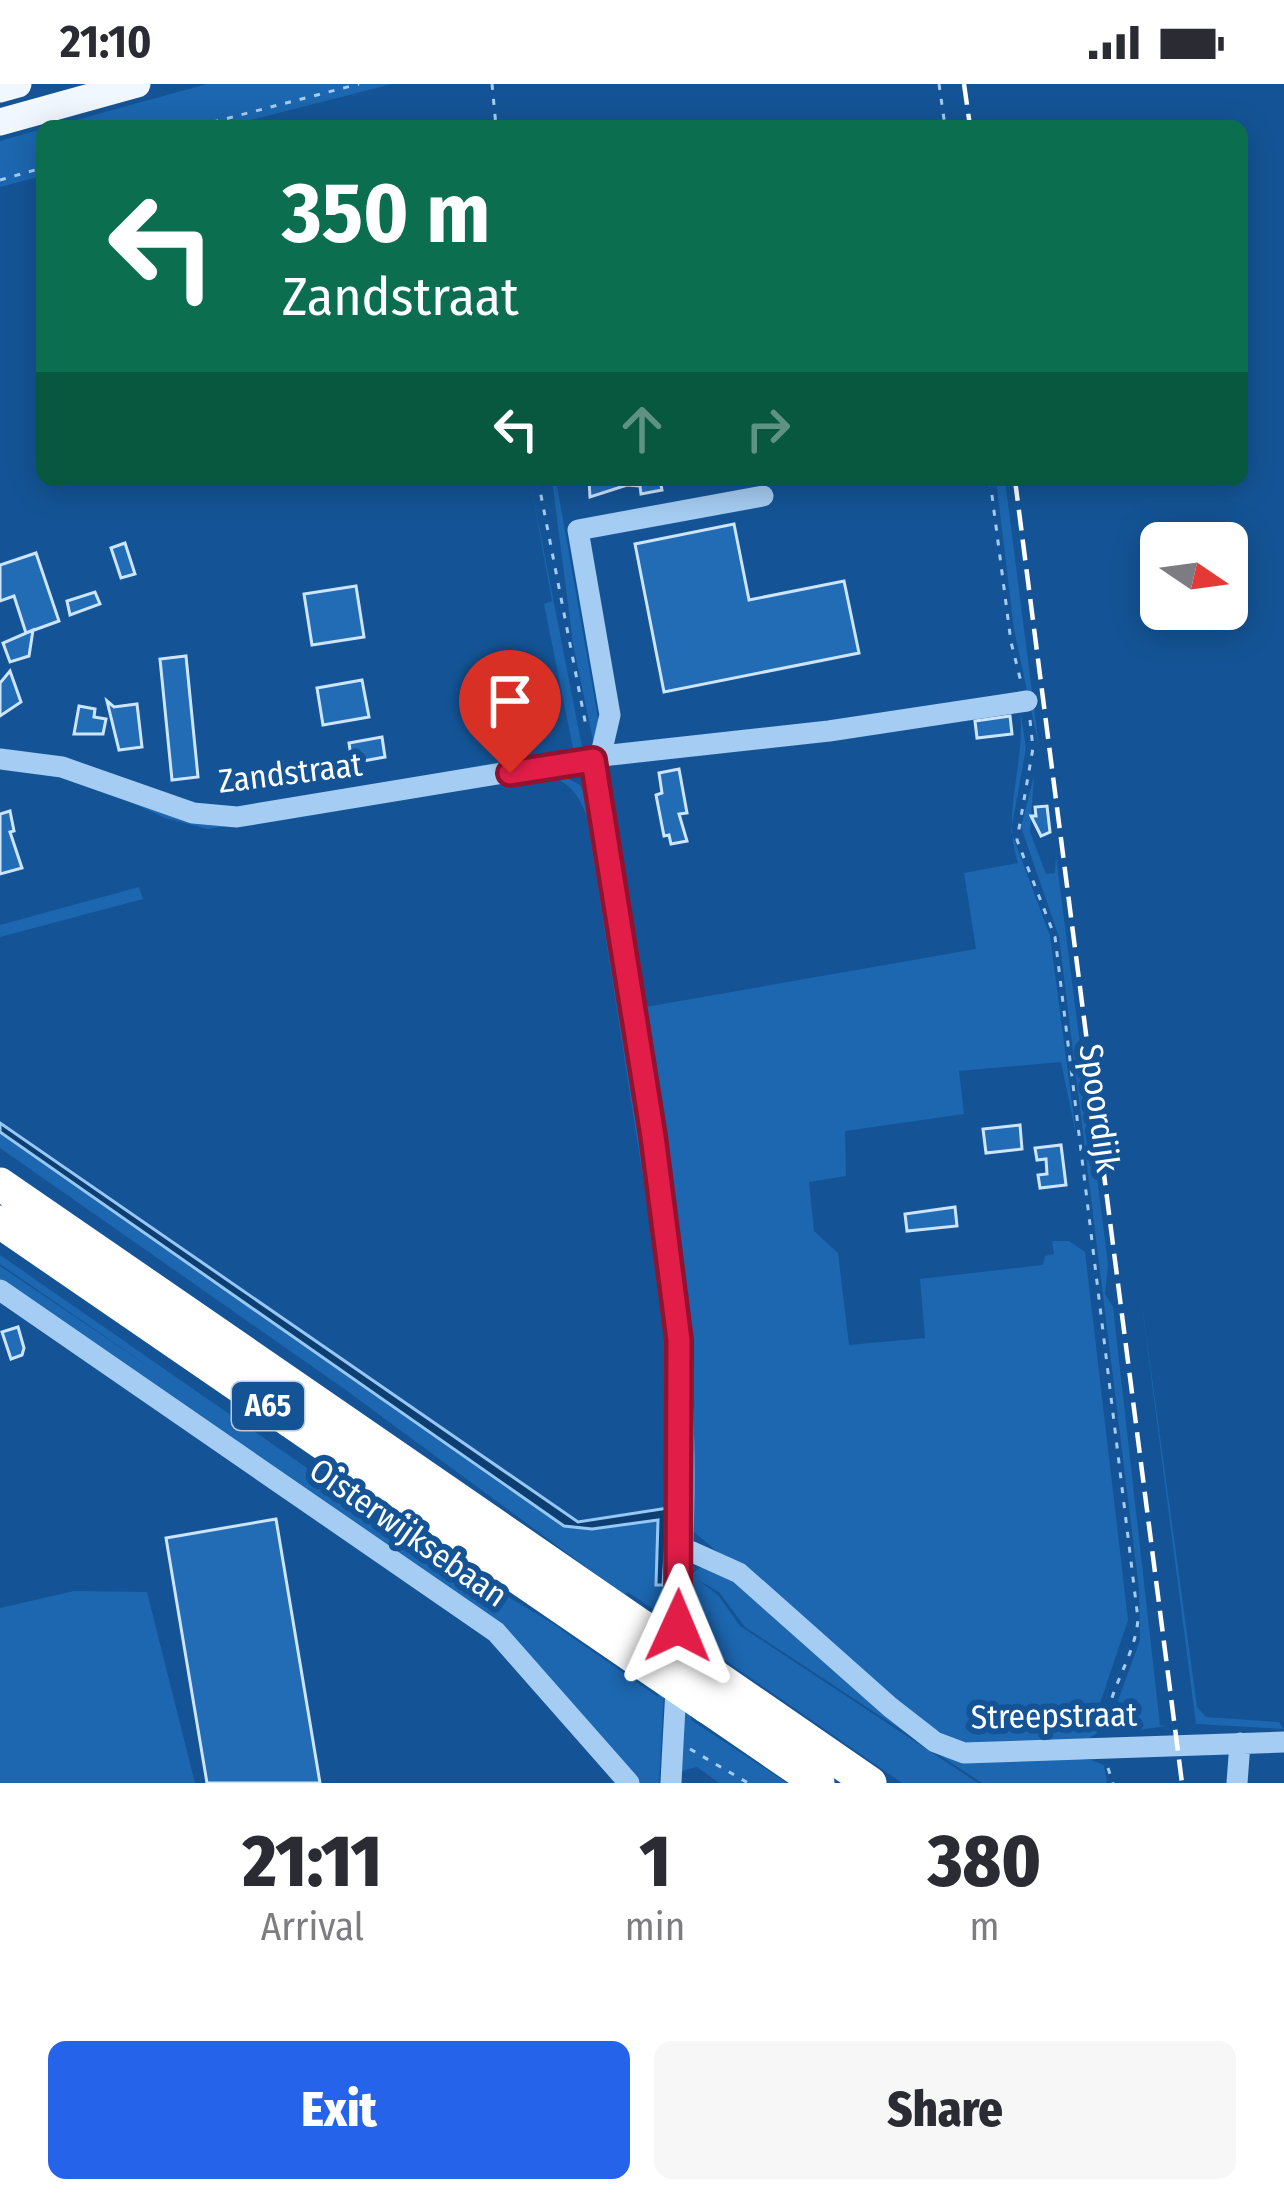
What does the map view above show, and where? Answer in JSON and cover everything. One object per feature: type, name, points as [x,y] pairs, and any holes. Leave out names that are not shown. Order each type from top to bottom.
[{"type":"highway","name":"A65","points":[[0,1184],[871,1783]]},
{"type":"highway","name":"A65","points":[[0,1222],[818,1783]]},
{"type":"main road","points":[[0,89],[18,84]]},
{"type":"main road","points":[[0,122],[137,84]]},
{"type":"street","points":[[671,1783],[679,1546],[679,1340],[597,759],[610,715],[578,530],[763,496]]},
{"type":"street","name":"Zandstraat","points":[[0,759],[62,767],[193,813],[237,817],[597,759],[1027,701]]},
{"type":"street","name":"Oisterwijksebaan","points":[[0,1290],[496,1632],[535,1671],[613,1772],[629,1783]]},
{"type":"street","name":"Streepstraat","points":[[679,1546],[739,1573],[934,1742],[964,1754],[1284,1742]]},
{"type":"street","points":[[1237,1783],[1240,1743]]},
{"type":"path","points":[[220,120],[359,84]]},
{"type":"path","points":[[492,84],[495,120]]},
{"type":"path","points":[[939,84],[944,120]]},
{"type":"path","points":[[0,180],[36,170]]},
{"type":"path","points":[[539,486],[597,759]]},
{"type":"path","name":"Spoordijk","points":[[991,486],[1011,642],[1027,701],[1033,748],[1017,840],[1055,937],[1138,1619],[1133,1647],[1109,1700],[1105,1748]]},
{"type":"path","points":[[673,1740],[748,1783]]},
{"type":"shaded area","points":[[207,84],[392,84],[251,120],[76,120]]},
{"type":"shaded area","points":[[36,131],[36,178],[0,187],[0,141]]},
{"type":"shaded area","points":[[531,486],[583,752],[344,795],[337,787],[343,791],[579,747],[573,748],[544,604],[552,601]]},
{"type":"shaded area","points":[[540,486],[573,643],[553,486],[557,486],[598,718],[607,722],[594,745]]},
{"type":"shaded area","points":[[997,486],[1006,486],[1039,747],[1014,629]]},
{"type":"shaded area","points":[[1020,708],[1026,748],[1012,825],[1020,749]]},
{"type":"shaded area","points":[[557,773],[580,785],[596,812],[675,1364],[674,1505],[659,1783],[636,1783],[530,1655],[0,1282],[0,1266],[161,1375],[0,1264],[0,1255],[398,1531],[552,1623],[658,1697],[662,1620],[656,1620],[656,1611],[628,1592],[624,1595],[343,1388],[0,1148],[0,1132],[564,1526],[592,1529],[658,1520],[656,1584],[663,1585],[668,1339],[587,817],[578,797],[563,782],[548,777],[208,829],[165,818],[103,789],[174,814]]},
{"type":"shaded area","points":[[1034,776],[1030,832],[1046,874],[1055,873],[1056,856],[1108,1264],[1105,1294],[1113,1307],[1160,1725],[1166,1726],[1131,1731],[1127,1716],[1114,1712],[1140,1640],[1139,1589],[1059,937],[1021,827]]},
{"type":"shaded area","points":[[1013,836],[1050,936],[1076,1134],[1061,1062],[959,1071],[964,1114],[845,1131],[846,1176],[809,1182],[814,1231],[838,1253],[849,1345],[925,1338],[920,1279],[1043,1265],[1045,1256],[1054,1254],[1052,1241],[1069,1241],[1085,1252],[1128,1620],[1092,1727],[1101,1716],[1097,1733],[1088,1739],[997,1749],[952,1740],[894,1702],[694,1532],[614,853],[620,852],[646,1007],[976,949],[964,873],[1018,863]]},
{"type":"shaded area","points":[[139,887],[143,899],[0,937],[0,925]]},
{"type":"shaded area","points":[[0,1123],[578,1522],[668,1508],[663,1585],[656,1585],[658,1520],[592,1529],[564,1526],[0,1132]]},
{"type":"shaded area","points":[[1140,1290],[1197,1707],[1206,1717],[1279,1722],[1284,1729],[1196,1724]]},
{"type":"shaded area","points":[[702,1566],[716,1567],[953,1751],[1091,1760],[1104,1765],[1107,1783],[982,1783],[745,1627],[719,1592],[698,1580],[718,1595],[740,1626],[978,1783],[902,1783],[696,1640],[691,1720],[787,1783],[719,1783],[697,1767],[678,1772],[689,1576]]},
{"type":"shaded area","points":[[74,1591],[147,1592],[195,1783],[0,1783],[0,1608]]},
{"type":"building","points":[[589,486],[624,486],[590,497]]},
{"type":"building","points":[[640,486],[661,486],[662,490],[641,494]]},
{"type":"building","points":[[734,524],[749,600],[844,581],[859,653],[664,692],[635,544]]},
{"type":"building","points":[[125,543],[135,574],[121,578],[111,548]]},
{"type":"building","points":[[36,553],[59,621],[26,633],[14,596],[0,601],[0,565]]},
{"type":"building","points":[[356,586],[364,637],[312,645],[304,594]]},
{"type":"building","points":[[95,592],[100,604],[70,615],[67,601]]},
{"type":"building","points":[[33,630],[29,656],[10,662],[3,643]]},
{"type":"building","points":[[186,656],[198,777],[172,780],[160,659]]},
{"type":"building","points":[[10,671],[21,702],[0,716],[0,683]]},
{"type":"building","points":[[362,680],[369,717],[323,725],[317,688]]},
{"type":"building","points":[[107,701],[114,707],[137,704],[142,747],[119,750]]},
{"type":"building","points":[[79,706],[95,709],[94,717],[106,719],[103,734],[74,734]]},
{"type":"building","points":[[1010,716],[1012,734],[977,738],[975,721]]},
{"type":"building","points":[[382,737],[385,757],[352,763],[349,743]]},
{"type":"building","points":[[679,769],[687,813],[679,814],[687,841],[671,844],[669,835],[664,836],[656,795],[662,793],[659,773]]},
{"type":"building","points":[[1047,806],[1050,832],[1041,836],[1031,816],[1036,816],[1035,807]]},
{"type":"building","points":[[10,811],[14,831],[10,832],[22,868],[0,874],[0,814]]},
{"type":"building","points":[[1020,1125],[1022,1149],[986,1153],[983,1129]]},
{"type":"building","points":[[1061,1145],[1066,1185],[1040,1188],[1038,1175],[1047,1174],[1046,1159],[1037,1160],[1035,1148]]},
{"type":"building","points":[[955,1207],[957,1226],[907,1231],[905,1214]]},
{"type":"building","points":[[18,1327],[24,1348],[22,1355],[11,1359],[2,1332]]},
{"type":"building","points":[[276,1519],[320,1783],[207,1783],[166,1538]]},
{"type":"railway","points":[[964,84],[969,120]]},
{"type":"railway","points":[[1016,486],[1182,1783]]},
{"type":"route","points":[[510,773],[593,760],[653,1136],[679,1340],[678,1626]]}]
